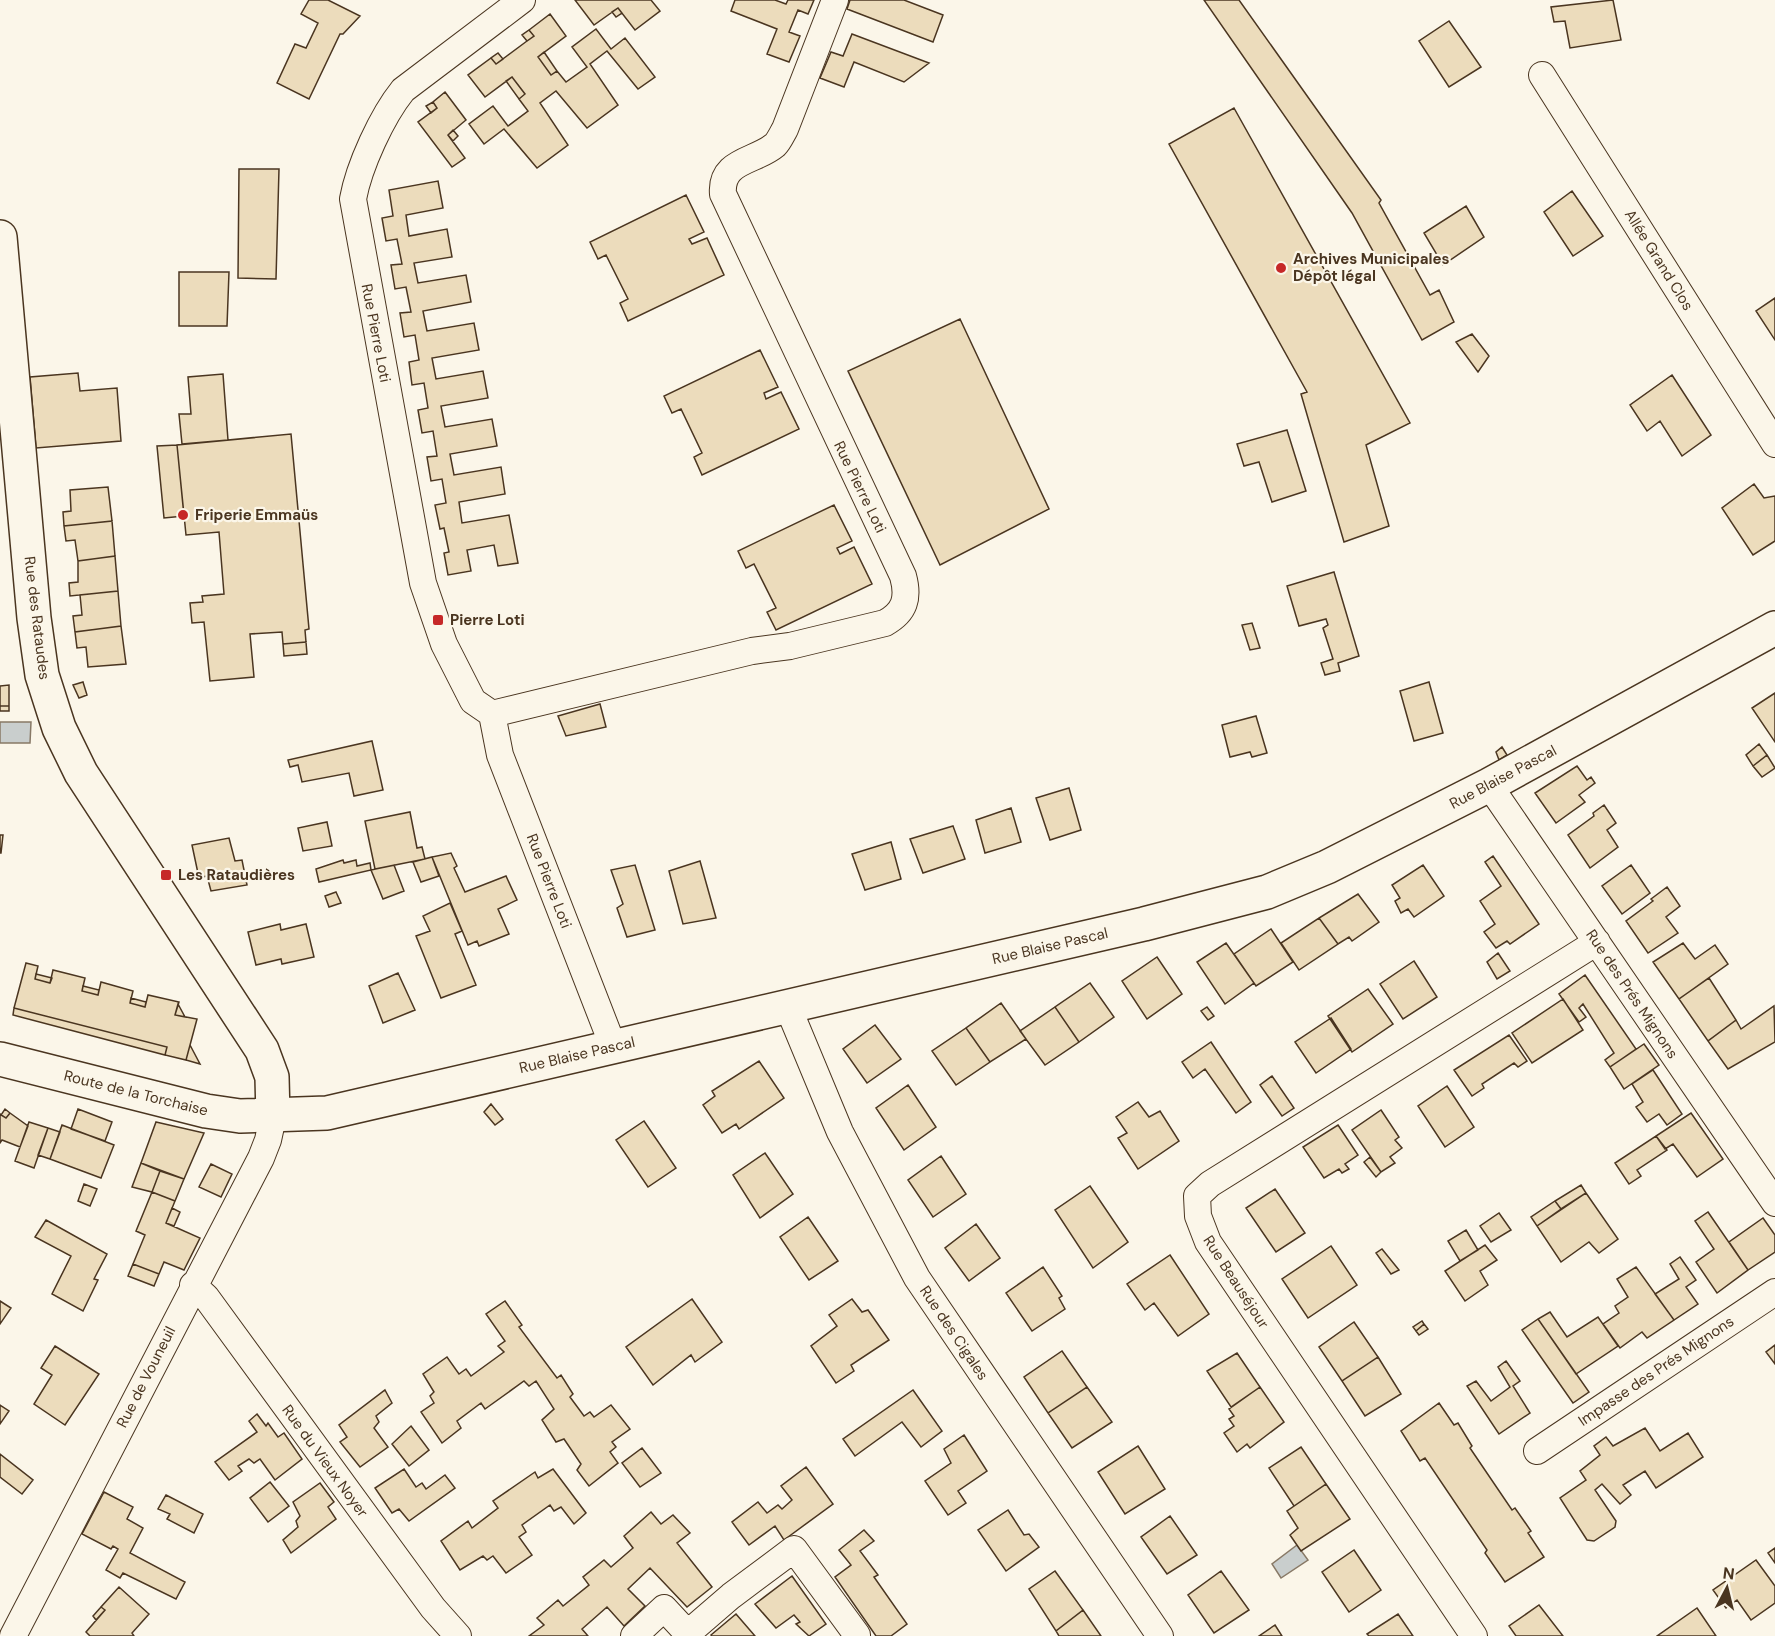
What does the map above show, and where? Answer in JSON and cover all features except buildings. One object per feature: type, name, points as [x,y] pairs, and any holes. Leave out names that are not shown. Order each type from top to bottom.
[{"type":"street","name":"Rue Pierre Loti","points":[[522,0],[403,90],[392,103],[356,183],[353,199],[423,583],[444,644],[473,701],[492,714],[500,755],[613,1046]]},
{"type":"street","name":"Rue Pierre Loti","points":[[492,714],[752,651],[790,646],[885,623],[897,616],[905,605],[907,590],[903,576],[723,194],[722,183],[726,172],[777,144],[785,129],[835,0]]},
{"type":"street","name":"Allée Grand Clos","points":[[1542,75],[1775,444]]},
{"type":"street","name":"Rue des Rataudes","points":[[0,237],[34,618],[42,675],[59,728],[81,773],[262,1050],[272,1077],[273,1117]]},
{"type":"street","name":"Rue Blaise Pascal","points":[[273,1117],[327,1113],[1144,924],[1267,892],[1327,867],[1489,785],[1775,627]]},
{"type":"street","name":"Rue des Prés Mignons","points":[[1489,785],[1775,1203]]},
{"type":"street","name":"Rue Beauséjour","points":[[1474,1636],[1208,1242],[1198,1216],[1197,1196],[1209,1184],[1597,942]]},
{"type":"street","name":"Rue des Cigales","points":[[789,1007],[840,1132],[917,1278],[1160,1636]]},
{"type":"street","name":"Route de la Torchaise","points":[[0,1059],[207,1111],[240,1116],[273,1117]]},
{"type":"street","name":"Rue de Vouneuil","points":[[13,1636],[193,1285],[261,1158],[270,1134],[273,1117]]},
{"type":"street","name":"Rue du Vieux Noyer","points":[[193,1285],[206,1297],[432,1608],[458,1636]]},
{"type":"street","name":"Impasse des Prés Mignons","points":[[1537,1450],[1775,1292]]},
{"type":"street","points":[[634,1636],[664,1608],[689,1635],[731,1596],[794,1549],[857,1635]]},
{"type":"shaded area","points":[[0,722],[31,722],[30,743],[0,743]]},
{"type":"shaded area","points":[[1297,1545],[1308,1560],[1281,1578],[1272,1564]]},
{"type":"place","name":"Archives Municipales Dépôt légal","points":[[1281,268]]},
{"type":"place","name":"Friperie Emmaüs","points":[[183,515]]},
{"type":"place","name":"Pierre Loti","points":[[438,620]]},
{"type":"place","name":"Les Rataudières","points":[[166,875]]}]
